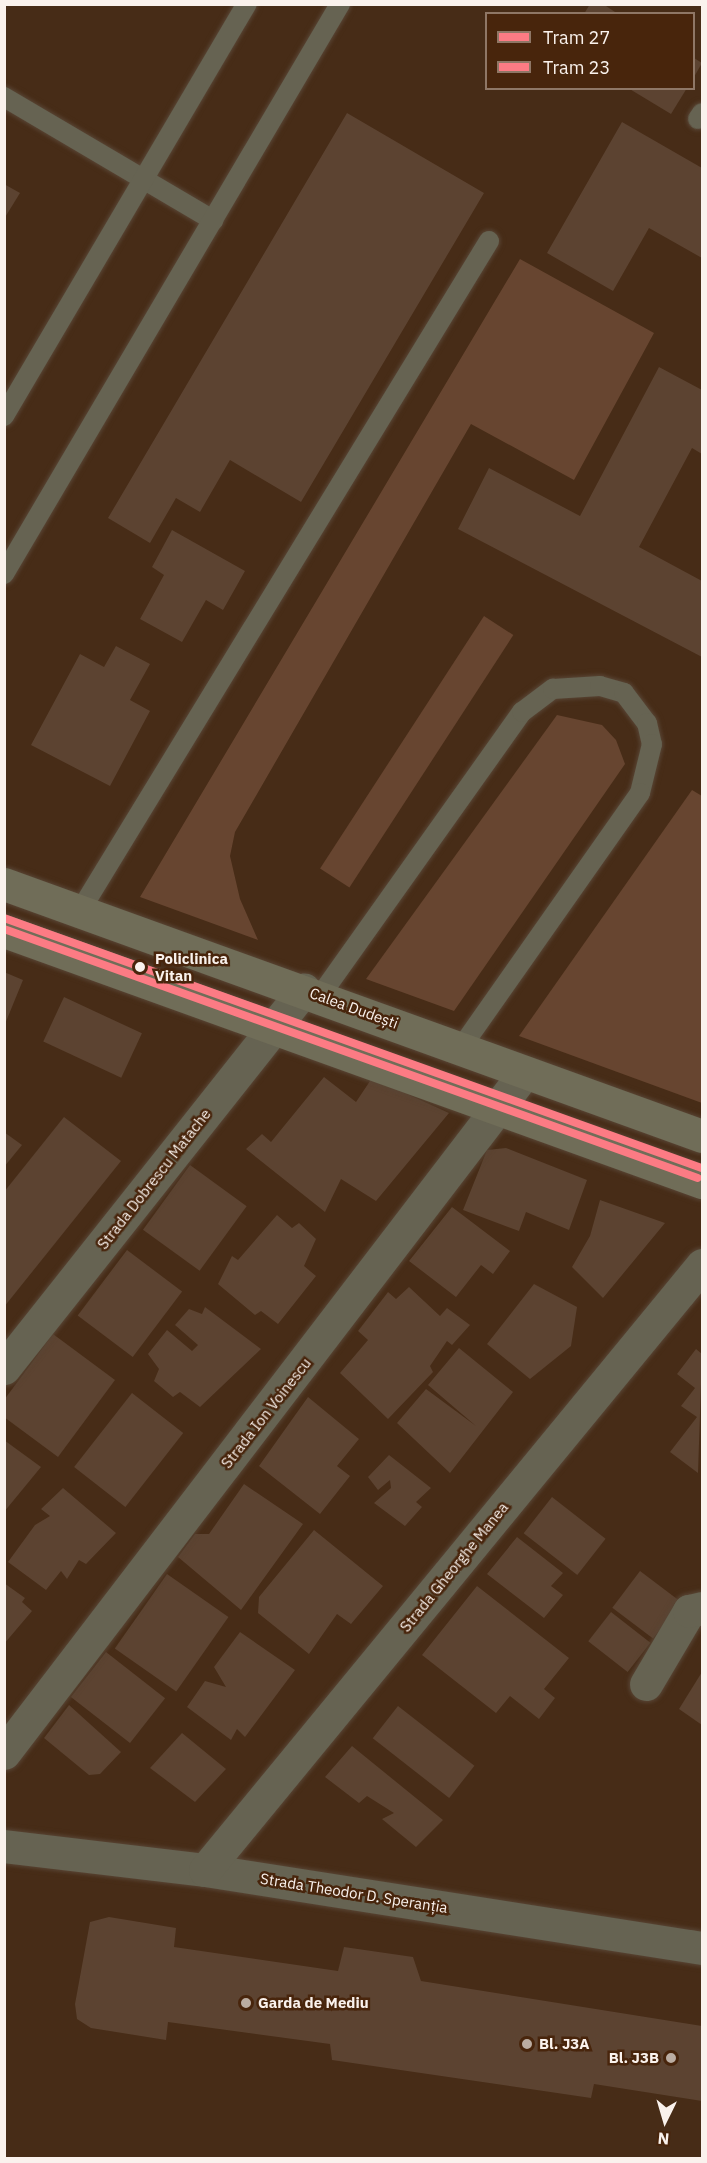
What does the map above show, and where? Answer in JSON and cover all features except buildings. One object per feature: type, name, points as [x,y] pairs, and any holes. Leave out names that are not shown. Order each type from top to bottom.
[{"type":"main road","name":"Calea Dudești","points":[[4,884],[312,993],[702,1136]]},
{"type":"main road","points":[[4,931],[702,1182]]},
{"type":"street","name":"Strada Dobrescu Matache","points":[[6,1364],[275,1027],[312,993]]},
{"type":"street","name":"Strada Ion Voinescu","points":[[4,1753],[501,1108],[525,1072]]},
{"type":"street","name":"Strada Gheorghe Manea","points":[[205,1870],[702,1265]]},
{"type":"street","points":[[646,1684],[689,1611],[702,1608]]},
{"type":"street","name":"Strada Theodor D. Speranția","points":[[4,1846],[205,1870],[702,1948]]},
{"type":"lane","points":[[4,416],[247,4]]},
{"type":"lane","points":[[4,574],[340,4]]},
{"type":"lane","points":[[4,97],[213,220]]},
{"type":"lane","points":[[80,911],[489,241]]},
{"type":"lane","points":[[312,993],[522,712],[553,689],[600,686],[624,693],[647,723],[652,744],[640,793],[461,1048]]},
{"type":"shaded area","points":[[520,259],[654,333],[574,480],[471,424],[235,832],[230,856],[240,899],[258,940],[140,897]]},
{"type":"shaded area","points":[[484,616],[513,635],[349,888],[320,868]]},
{"type":"shaded area","points":[[557,715],[602,725],[616,740],[625,764],[454,1011],[366,979]]},
{"type":"shaded area","points":[[692,790],[702,796],[702,1103],[519,1036]]},
{"type":"tram line","name":"27","points":[[4,918],[702,1168]]},
{"type":"tram line","name":"23","points":[[4,929],[698,1178]]},
{"type":"place","name":"Policlinica Vitan","points":[[140,967]]},
{"type":"place","name":"Garda de Mediu","points":[[246,2003]]},
{"type":"place","name":"Bl. J3A","points":[[527,2044]]},
{"type":"place","name":"Bl. J3B","points":[[671,2058]]}]
